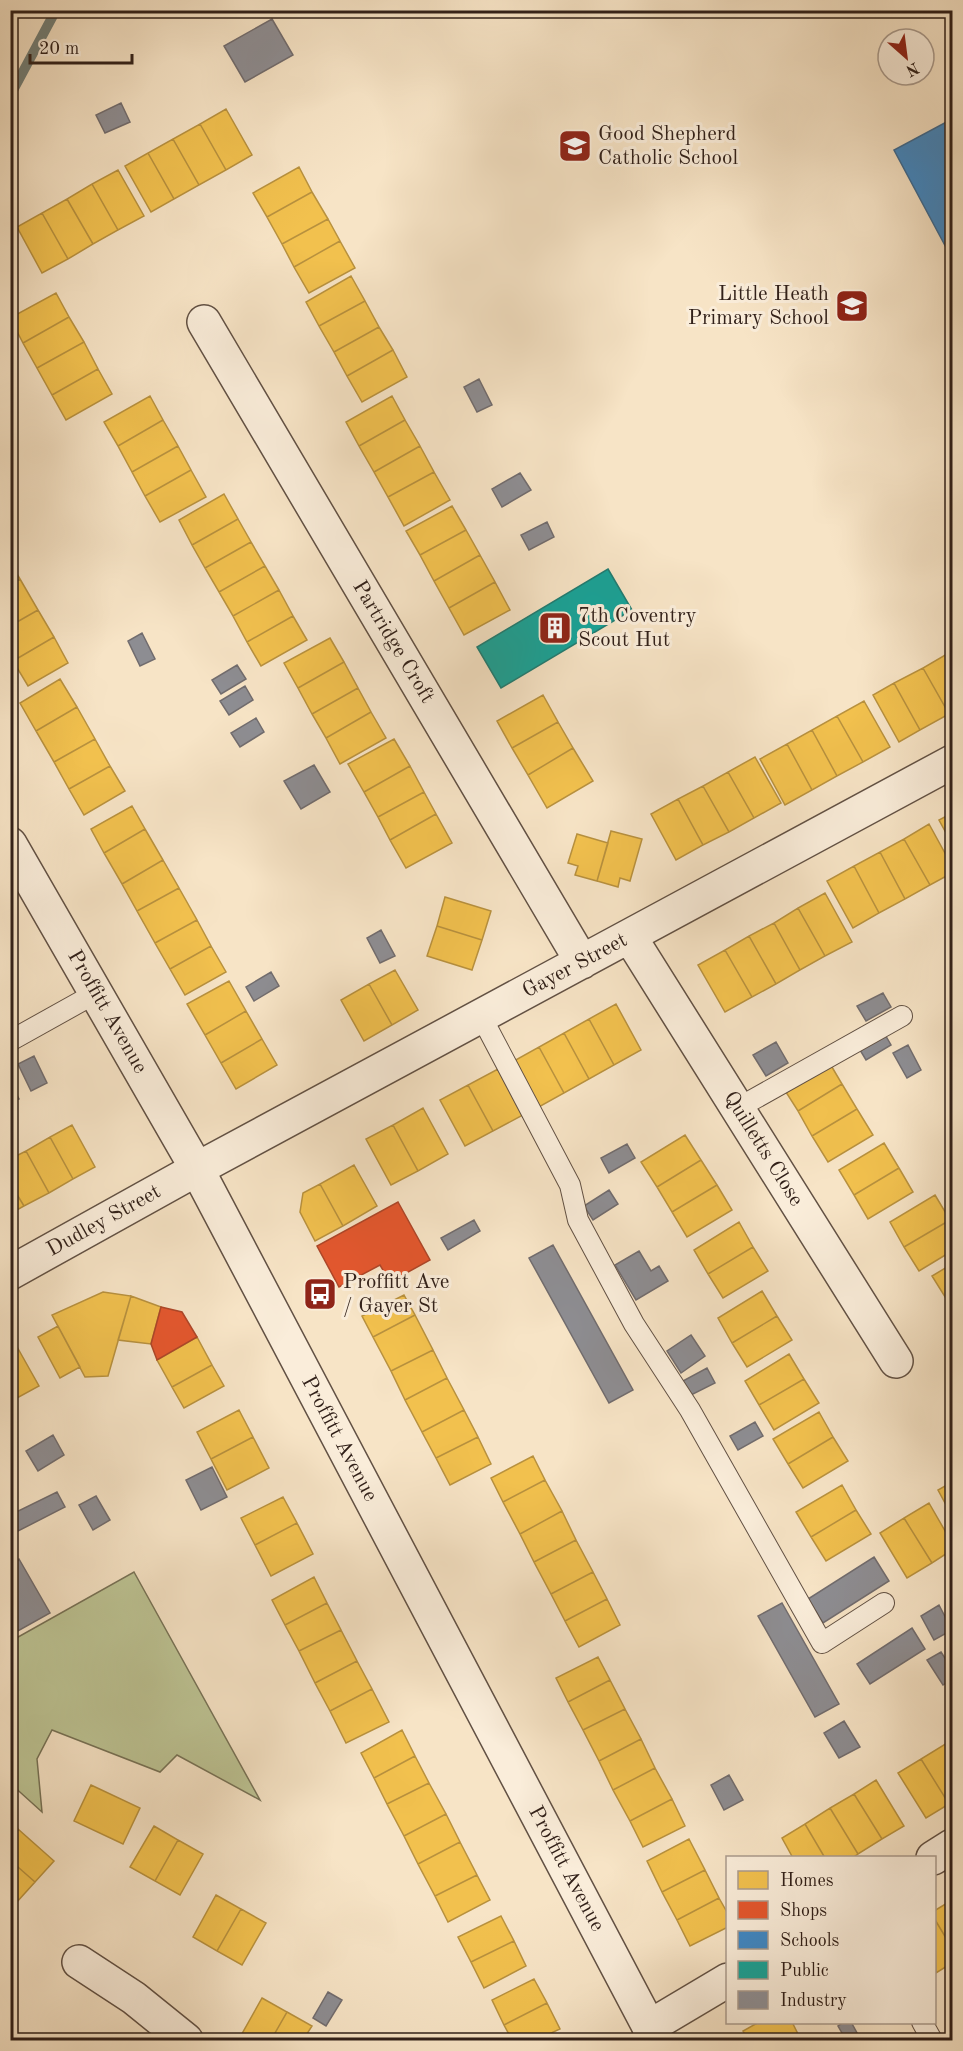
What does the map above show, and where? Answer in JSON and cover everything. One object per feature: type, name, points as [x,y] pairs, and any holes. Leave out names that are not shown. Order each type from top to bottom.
[{"type":"street","name":"Partridge Croft","points":[[204,322],[582,962]]},
{"type":"street","name":"Gayer Street","points":[[197,1169],[952,762]]},
{"type":"street","name":"Proffitt Avenue","points":[[10,844],[197,1169],[652,2034]]},
{"type":"street","name":"Quilletts Close","points":[[630,937],[896,1361]]},
{"type":"street","name":"Dudley Street","points":[[10,1273],[197,1169]]},
{"type":"street","points":[[935,1856],[952,1846]]},
{"type":"street","points":[[79,1962],[134,1998],[186,2040]]},
{"type":"street","points":[[652,2034],[726,1981]]},
{"type":"lane","points":[[10,1041],[96,993]]},
{"type":"lane","points":[[481,1016],[570,1185],[578,1220],[634,1323],[690,1410],[822,1643],[884,1603]]},
{"type":"lane","points":[[738,1108],[902,1016]]},
{"type":"lane","points":[[923,2024],[932,2040]]},
{"type":"green space","points":[[134,1572],[260,1800],[177,1755],[160,1772],[52,1730],[37,1759],[42,1812],[11,1784],[11,1641]]},
{"type":"building: Homes","points":[[226,109],[252,155],[226,170],[200,124]]},
{"type":"building: Homes","points":[[200,124],[226,170],[199,185],[173,139]]},
{"type":"building: Homes","points":[[173,139],[199,185],[174,199],[148,153]]},
{"type":"building: Homes","points":[[148,153],[174,199],[151,212],[125,166]]},
{"type":"building: Homes","points":[[299,167],[312,192],[267,217],[253,193]]},
{"type":"building: Homes","points":[[118,170],[144,216],[118,230],[92,184]]},
{"type":"building: Homes","points":[[92,184],[118,230],[93,244],[67,199]]},
{"type":"building: Homes","points":[[312,192],[328,219],[282,244],[267,217]]},
{"type":"building: Homes","points":[[67,199],[93,244],[68,259],[42,213]]},
{"type":"building: Homes","points":[[42,213],[68,259],[42,273],[17,227]]},
{"type":"building: Homes","points":[[328,219],[340,241],[294,267],[282,244]]},
{"type":"building: Homes","points":[[340,241],[355,268],[309,293],[294,267]]},
{"type":"building: Homes","points":[[351,276],[365,301],[319,326],[306,302]]},
{"type":"building: Homes","points":[[56,293],[69,317],[23,343],[10,318]]},
{"type":"building: Homes","points":[[365,301],[379,327],[334,352],[319,326]]},
{"type":"building: Homes","points":[[69,317],[84,342],[37,368],[23,343]]},
{"type":"building: Homes","points":[[379,327],[393,350],[347,376],[334,352]]},
{"type":"building: Homes","points":[[84,342],[98,369],[52,395],[37,368]]},
{"type":"building: Homes","points":[[393,350],[407,377],[362,402],[347,376]]},
{"type":"building: Homes","points":[[98,369],[112,394],[66,420],[52,395]]},
{"type":"building: Homes","points":[[150,396],[163,420],[118,446],[104,422]]},
{"type":"building: Homes","points":[[392,396],[405,420],[359,446],[346,422]]},
{"type":"building: Homes","points":[[163,420],[178,446],[132,472],[118,446]]},
{"type":"building: Homes","points":[[405,420],[420,446],[374,472],[359,446]]},
{"type":"building: Homes","points":[[178,446],[191,470],[145,496],[132,472]]},
{"type":"building: Homes","points":[[420,446],[434,472],[388,497],[374,472]]},
{"type":"building: Homes","points":[[191,470],[206,497],[160,522],[145,496]]},
{"type":"building: Homes","points":[[434,472],[450,500],[404,526],[388,497]]},
{"type":"building: Homes","points":[[224,494],[238,519],[192,545],[179,520]]},
{"type":"building: Homes","points":[[452,506],[466,530],[420,555],[406,531]]},
{"type":"building: Homes","points":[[238,519],[251,542],[205,568],[192,545]]},
{"type":"building: Homes","points":[[466,530],[480,555],[434,581],[420,555]]},
{"type":"building: Homes","points":[[251,542],[265,566],[219,592],[205,568]]},
{"type":"building: Homes","points":[[480,555],[495,582],[449,608],[434,581]]},
{"type":"building: Homes","points":[[10,562],[20,579],[10,584]]},
{"type":"building: Homes","points":[[265,566],[279,590],[233,616],[219,592]]},
{"type":"building: Homes","points":[[20,579],[38,610],[10,626],[10,584]]},
{"type":"building: Homes","points":[[495,582],[510,610],[464,635],[449,608]]},
{"type":"building: Homes","points":[[279,590],[293,616],[247,642],[233,616]]},
{"type":"building: Homes","points":[[38,610],[54,637],[13,661],[10,626]]},
{"type":"building: Homes","points":[[293,616],[307,640],[261,666],[247,642]]},
{"type":"building: Homes","points":[[54,637],[68,663],[28,686],[13,661]]},
{"type":"building: Homes","points":[[330,638],[344,662],[298,688],[284,663]]},
{"type":"building: Homes","points":[[952,651],[952,712],[949,714],[923,668]]},
{"type":"building: Homes","points":[[344,662],[358,688],[312,714],[298,688]]},
{"type":"building: Homes","points":[[923,668],[949,714],[920,730],[894,683]]},
{"type":"building: Homes","points":[[60,679],[77,707],[36,731],[20,703]]},
{"type":"building: Homes","points":[[894,683],[920,730],[899,742],[873,695]]},
{"type":"building: Homes","points":[[358,688],[371,712],[326,738],[312,714]]},
{"type":"building: Homes","points":[[543,695],[558,722],[512,748],[497,721]]},
{"type":"building: Homes","points":[[864,701],[890,747],[863,762],[837,716]]},
{"type":"building: Homes","points":[[77,707],[95,739],[54,762],[36,731]]},
{"type":"building: Homes","points":[[371,712],[386,738],[340,764],[326,738]]},
{"type":"building: Homes","points":[[837,716],[863,762],[837,776],[812,730]]},
{"type":"building: Homes","points":[[558,722],[573,748],[528,775],[512,748]]},
{"type":"building: Homes","points":[[812,730],[837,776],[812,790],[787,744]]},
{"type":"building: Homes","points":[[95,739],[110,766],[69,789],[54,762]]},
{"type":"building: Homes","points":[[394,739],[410,766],[364,792],[348,764]]},
{"type":"building: Homes","points":[[787,744],[812,790],[785,805],[760,759]]},
{"type":"building: Homes","points":[[573,748],[593,781],[547,808],[528,775]]},
{"type":"building: Homes","points":[[755,757],[781,803],[754,818],[728,772]]},
{"type":"building: Homes","points":[[110,766],[125,791],[84,815],[69,789]]},
{"type":"building: Homes","points":[[410,766],[424,792],[378,817],[364,792]]},
{"type":"building: Homes","points":[[728,772],[754,818],[729,832],[703,786]]},
{"type":"building: Homes","points":[[703,786],[729,832],[703,845],[678,799]]},
{"type":"building: Homes","points":[[424,792],[436,814],[390,840],[378,817]]},
{"type":"building: Homes","points":[[678,799],[703,845],[676,860],[651,814]]},
{"type":"building: Homes","points":[[132,806],[145,829],[104,853],[91,829]]},
{"type":"building: Homes","points":[[952,813],[952,844],[939,820]]},
{"type":"building: Homes","points":[[436,814],[452,843],[406,868],[390,840]]},
{"type":"building: Homes","points":[[929,824],[952,866],[952,873],[930,885],[904,839]]},
{"type":"building: Homes","points":[[145,829],[163,860],[122,884],[104,853]]},
{"type":"building: Homes","points":[[611,831],[642,839],[630,881],[620,878],[618,887],[597,881]]},
{"type":"building: Homes","points":[[577,834],[608,843],[597,881],[575,875],[578,866],[568,863]]},
{"type":"building: Homes","points":[[904,839],[930,885],[905,899],[880,852]]},
{"type":"building: Homes","points":[[880,852],[905,899],[879,913],[854,866]]},
{"type":"building: Homes","points":[[163,860],[179,888],[137,911],[122,884]]},
{"type":"building: Homes","points":[[854,866],[879,913],[853,928],[827,881]]},
{"type":"building: Homes","points":[[179,888],[197,920],[155,943],[137,911]]},
{"type":"building: Homes","points":[[825,893],[852,942],[825,956],[798,908]]},
{"type":"building: Homes","points":[[445,897],[491,911],[482,940],[437,926]]},
{"type":"building: Homes","points":[[798,908],[825,956],[800,970],[774,923]]},
{"type":"building: Homes","points":[[197,920],[211,946],[170,969],[155,943]]},
{"type":"building: Homes","points":[[774,923],[800,970],[776,984],[749,936]]},
{"type":"building: Homes","points":[[437,926],[482,940],[472,970],[427,956]]},
{"type":"building: Homes","points":[[749,936],[776,984],[752,997],[725,950]]},
{"type":"building: Homes","points":[[211,946],[226,972],[185,995],[170,969]]},
{"type":"building: Homes","points":[[725,950],[752,997],[725,1012],[698,965]]},
{"type":"building: Homes","points":[[395,970],[418,1010],[392,1025],[369,984]]},
{"type":"building: Homes","points":[[229,981],[246,1011],[205,1035],[187,1004]]},
{"type":"building: Homes","points":[[369,984],[392,1025],[364,1041],[341,1000]]},
{"type":"building: Homes","points":[[616,1004],[641,1050],[614,1065],[589,1019]]},
{"type":"building: Homes","points":[[246,1011],[262,1039],[221,1063],[205,1035]]},
{"type":"building: Homes","points":[[589,1019],[614,1065],[589,1079],[564,1033]]},
{"type":"building: Homes","points":[[564,1033],[589,1079],[564,1093],[539,1047]]},
{"type":"building: Homes","points":[[262,1039],[277,1065],[236,1089],[221,1063]]},
{"type":"building: Homes","points":[[539,1047],[564,1093],[537,1108],[512,1062]]},
{"type":"building: Homes","points":[[829,1062],[842,1084],[798,1111],[784,1089]]},
{"type":"building: Homes","points":[[498,1069],[523,1115],[493,1131],[468,1085]]},
{"type":"building: Homes","points":[[842,1084],[857,1109],[812,1136],[798,1111]]},
{"type":"building: Homes","points":[[468,1085],[493,1131],[465,1146],[440,1100]]},
{"type":"building: Homes","points":[[423,1108],[448,1154],[418,1171],[393,1125]]},
{"type":"building: Homes","points":[[857,1109],[873,1135],[828,1162],[812,1136]]},
{"type":"building: Homes","points":[[72,1125],[95,1167],[73,1179],[50,1137]]},
{"type":"building: Homes","points":[[393,1125],[418,1171],[391,1185],[366,1139]]},
{"type":"building: Homes","points":[[685,1135],[701,1160],[657,1187],[641,1162]]},
{"type":"building: Homes","points":[[50,1137],[73,1179],[49,1193],[26,1151]]},
{"type":"building: Homes","points":[[884,1143],[899,1168],[854,1195],[839,1170]]},
{"type":"building: Homes","points":[[26,1151],[49,1193],[24,1206],[10,1183],[10,1159]]},
{"type":"building: Homes","points":[[701,1160],[717,1185],[672,1212],[657,1187]]},
{"type":"building: Homes","points":[[354,1165],[377,1206],[343,1226],[320,1184]]},
{"type":"building: Homes","points":[[899,1168],[913,1192],[868,1219],[854,1195]]},
{"type":"building: Homes","points":[[10,1183],[24,1206],[10,1214]]},
{"type":"building: Homes","points":[[320,1184],[343,1226],[315,1241],[300,1212],[303,1193]]},
{"type":"building: Homes","points":[[717,1185],[732,1210],[687,1237],[672,1212]]},
{"type":"building: Homes","points":[[935,1195],[950,1220],[904,1247],[890,1222]]},
{"type":"building: Homes","points":[[950,1220],[952,1251],[919,1271],[904,1247]]},
{"type":"building: Homes","points":[[739,1222],[753,1247],[708,1274],[694,1250]]},
{"type":"building: Homes","points":[[753,1247],[768,1271],[723,1298],[708,1274]]},
{"type":"building: Homes","points":[[952,1264],[952,1297],[947,1300],[932,1276]]},
{"type":"building: Homes","points":[[762,1291],[777,1316],[732,1343],[718,1318]]},
{"type":"building: Homes","points":[[103,1292],[131,1296],[108,1376],[85,1377],[52,1315]]},
{"type":"building: Homes","points":[[404,1295],[415,1315],[373,1337],[362,1316]]},
{"type":"building: Homes","points":[[131,1296],[161,1307],[151,1344],[118,1340]]},
{"type":"building: Homes","points":[[952,1297],[952,1310],[947,1300]]},
{"type":"building: Homes","points":[[415,1315],[433,1350],[391,1371],[373,1337]]},
{"type":"building: Homes","points":[[777,1316],[792,1340],[747,1367],[732,1343]]},
{"type":"building: Homes","points":[[58,1326],[80,1367],[60,1378],[38,1337]]},
{"type":"building: Homes","points":[[197,1337],[212,1365],[172,1387],[157,1360]]},
{"type":"building: Homes","points":[[16,1345],[39,1386],[17,1398],[10,1386],[10,1348]]},
{"type":"building: Homes","points":[[433,1350],[447,1378],[405,1400],[391,1371]]},
{"type":"building: Homes","points":[[789,1354],[804,1379],[759,1405],[745,1381]]},
{"type":"building: Homes","points":[[212,1365],[224,1386],[184,1408],[172,1387]]},
{"type":"building: Homes","points":[[447,1378],[464,1410],[422,1432],[405,1400]]},
{"type":"building: Homes","points":[[804,1379],[819,1403],[774,1430],[759,1405]]},
{"type":"building: Homes","points":[[10,1386],[17,1398],[10,1402]]},
{"type":"building: Homes","points":[[239,1410],[253,1437],[211,1459],[197,1432]]},
{"type":"building: Homes","points":[[464,1410],[478,1437],[436,1458],[422,1432]]},
{"type":"building: Homes","points":[[819,1412],[833,1437],[788,1464],[773,1439]]},
{"type":"building: Homes","points":[[253,1437],[269,1468],[227,1490],[211,1459]]},
{"type":"building: Homes","points":[[478,1437],[491,1464],[450,1485],[436,1458]]},
{"type":"building: Homes","points":[[833,1437],[848,1461],[803,1488],[788,1464]]},
{"type":"building: Homes","points":[[533,1456],[545,1480],[503,1502],[491,1478]]},
{"type":"building: Homes","points":[[545,1480],[562,1511],[520,1534],[503,1502]]},
{"type":"building: Homes","points":[[952,1482],[952,1516],[938,1490]]},
{"type":"building: Homes","points":[[842,1485],[856,1510],[811,1537],[796,1512]]},
{"type":"building: Homes","points":[[283,1497],[297,1523],[255,1545],[241,1518]]},
{"type":"building: Homes","points":[[929,1503],[952,1543],[952,1550],[932,1563],[904,1518]]},
{"type":"building: Homes","points":[[856,1510],[871,1534],[826,1561],[811,1537]]},
{"type":"building: Homes","points":[[562,1511],[576,1540],[534,1562],[520,1534]]},
{"type":"building: Homes","points":[[904,1518],[932,1563],[907,1578],[880,1533]]},
{"type":"building: Homes","points":[[297,1523],[313,1554],[271,1576],[255,1545]]},
{"type":"building: Homes","points":[[576,1540],[593,1572],[551,1594],[534,1562]]},
{"type":"building: Homes","points":[[593,1572],[607,1599],[565,1621],[551,1594]]},
{"type":"building: Homes","points":[[314,1577],[327,1603],[285,1625],[272,1600]]},
{"type":"building: Homes","points":[[607,1599],[620,1625],[579,1647],[565,1621]]},
{"type":"building: Homes","points":[[327,1603],[341,1630],[299,1651],[285,1625]]},
{"type":"building: Homes","points":[[341,1630],[357,1661],[315,1683],[299,1651]]},
{"type":"building: Homes","points":[[598,1657],[610,1680],[568,1702],[556,1678]]},
{"type":"building: Homes","points":[[357,1661],[372,1689],[330,1711],[315,1683]]},
{"type":"building: Homes","points":[[610,1680],[625,1709],[583,1730],[568,1702]]},
{"type":"building: Homes","points":[[372,1689],[389,1722],[346,1743],[330,1711]]},
{"type":"building: Homes","points":[[625,1709],[641,1739],[599,1761],[583,1730]]},
{"type":"building: Homes","points":[[402,1730],[415,1756],[374,1778],[361,1753]]},
{"type":"building: Homes","points":[[641,1739],[655,1768],[613,1790],[599,1761]]},
{"type":"building: Homes","points":[[952,1740],[952,1752],[947,1743]]},
{"type":"building: Homes","points":[[947,1743],[952,1752],[952,1802],[949,1804],[921,1759]]},
{"type":"building: Homes","points":[[415,1756],[429,1783],[387,1804],[374,1778]]},
{"type":"building: Homes","points":[[921,1759],[949,1804],[926,1818],[898,1773]]},
{"type":"building: Homes","points":[[655,1768],[672,1799],[630,1821],[613,1790]]},
{"type":"building: Homes","points":[[876,1780],[904,1826],[882,1839],[854,1794]]},
{"type":"building: Homes","points":[[429,1783],[446,1814],[404,1836],[387,1804]]},
{"type":"building: Homes","points":[[91,1785],[140,1808],[123,1844],[74,1821]]},
{"type":"building: Homes","points":[[854,1794],[882,1839],[858,1854],[830,1808]]},
{"type":"building: Homes","points":[[672,1799],[685,1826],[643,1847],[630,1821]]},
{"type":"building: Homes","points":[[830,1808],[858,1854],[855,1856],[824,1856],[805,1824]]},
{"type":"building: Homes","points":[[446,1814],[460,1842],[418,1864],[404,1836]]},
{"type":"building: Homes","points":[[805,1824],[824,1856],[792,1856],[782,1838]]},
{"type":"building: Homes","points":[[154,1826],[178,1840],[155,1881],[130,1867]]},
{"type":"building: Homes","points":[[18,1829],[54,1861],[35,1882],[10,1860],[10,1838]]},
{"type":"building: Homes","points":[[689,1839],[705,1870],[662,1892],[647,1861]]},
{"type":"building: Homes","points":[[178,1840],[203,1854],[180,1895],[155,1881]]},
{"type":"building: Homes","points":[[460,1842],[477,1875],[435,1896],[418,1864]]},
{"type":"building: Homes","points":[[10,1860],[35,1882],[16,1903],[10,1898]]},
{"type":"building: Homes","points":[[705,1870],[719,1898],[677,1920],[662,1892]]},
{"type":"building: Homes","points":[[477,1875],[490,1900],[448,1922],[435,1896]]},
{"type":"building: Homes","points":[[216,1895],[241,1909],[217,1951],[193,1937]]},
{"type":"building: Homes","points":[[719,1898],[726,1910],[726,1928],[690,1946],[677,1920]]},
{"type":"building: Homes","points":[[952,1900],[952,1948],[936,1921],[936,1910]]},
{"type":"building: Homes","points":[[241,1909],[266,1923],[242,1965],[217,1951]]},
{"type":"building: Homes","points":[[501,1916],[514,1941],[471,1962],[458,1937]]},
{"type":"building: Homes","points":[[936,1921],[952,1948],[952,1963],[936,1973]]},
{"type":"building: Homes","points":[[514,1941],[526,1966],[484,1988],[471,1962]]},
{"type":"building: Homes","points":[[534,1979],[547,2003],[504,2025],[492,2000]]},
{"type":"building: Homes","points":[[262,1998],[287,2012],[271,2040],[239,2039]]},
{"type":"building: Homes","points":[[547,2003],[560,2029],[536,2040],[512,2040],[504,2025]]},
{"type":"building: Homes","points":[[287,2012],[312,2026],[303,2040],[271,2040]]},
{"type":"building: Homes","points":[[755,2024],[793,2024],[801,2040],[748,2040],[743,2031]]},
{"type":"building: Shops","points":[[398,1202],[430,1260],[390,1282],[380,1265],[339,1287],[317,1246]]},
{"type":"building: Shops","points":[[161,1307],[182,1312],[197,1337],[157,1360],[151,1344]]},
{"type":"building: Schools","points":[[952,119],[952,251],[949,253],[894,150]]},
{"type":"building: Public","name":"7th Coventry Scout Hut","points":[[608,569],[632,610],[501,688],[477,647]]},
{"type":"building: Industry","points":[[272,19],[293,55],[245,82],[224,46]]},
{"type":"building: Industry","points":[[121,103],[130,122],[105,133],[96,115]]},
{"type":"building: Industry","points":[[479,379],[492,405],[477,412],[464,387]]},
{"type":"building: Industry","points":[[520,473],[531,490],[502,507],[492,489]]},
{"type":"building: Industry","points":[[547,522],[554,537],[529,550],[521,535]]},
{"type":"building: Industry","points":[[142,633],[155,659],[140,666],[128,641]]},
{"type":"building: Industry","points":[[237,665],[246,679],[221,694],[212,680]]},
{"type":"building: Industry","points":[[245,686],[253,700],[229,715],[220,701]]},
{"type":"building: Industry","points":[[256,718],[264,732],[240,747],[231,733]]},
{"type":"building: Industry","points":[[314,765],[330,792],[301,809],[284,781]]},
{"type":"building: Industry","points":[[381,930],[395,956],[380,963],[367,938]]},
{"type":"building: Industry","points":[[271,972],[279,986],[254,1001],[246,987]]},
{"type":"building: Industry","points":[[883,993],[891,1007],[866,1021],[857,1006]]},
{"type":"building: Industry","points":[[883,1031],[891,1045],[866,1060],[857,1045]]},
{"type":"building: Industry","points":[[776,1042],[788,1063],[766,1076],[753,1055]]},
{"type":"building: Industry","points":[[908,1045],[921,1070],[907,1078],[893,1053]]},
{"type":"building: Industry","points":[[34,1056],[47,1083],[31,1091],[18,1064]]},
{"type":"building: Industry","points":[[10,1082],[19,1099],[10,1103]]},
{"type":"building: Industry","points":[[627,1144],[635,1158],[609,1173],[601,1158]]},
{"type":"building: Industry","points":[[609,1190],[618,1204],[593,1220],[584,1206]]},
{"type":"building: Industry","points":[[474,1220],[480,1231],[448,1250],[441,1238]]},
{"type":"building: Industry","points":[[553,1245],[633,1390],[609,1403],[529,1258]]},
{"type":"building: Industry","points":[[639,1251],[651,1271],[659,1266],[668,1281],[636,1300],[615,1265]]},
{"type":"building: Industry","points":[[691,1335],[705,1356],[681,1373],[667,1351]]},
{"type":"building: Industry","points":[[707,1368],[715,1383],[689,1396],[681,1382]]},
{"type":"building: Industry","points":[[755,1422],[763,1436],[738,1450],[730,1436]]},
{"type":"building: Industry","points":[[53,1435],[64,1455],[38,1471],[26,1451]]},
{"type":"building: Industry","points":[[212,1467],[227,1497],[201,1510],[186,1480]]},
{"type":"building: Industry","points":[[57,1492],[65,1507],[18,1531],[10,1515]]},
{"type":"building: Industry","points":[[96,1496],[110,1520],[93,1530],[79,1505]]},
{"type":"building: Industry","points":[[874,1557],[889,1581],[823,1623],[808,1599]]},
{"type":"building: Industry","points":[[19,1559],[50,1613],[16,1632],[10,1623],[10,1564]]},
{"type":"building: Industry","points":[[782,1603],[839,1704],[815,1717],[758,1616]]},
{"type":"building: Industry","points":[[939,1605],[952,1630],[934,1640],[921,1616]]},
{"type":"building: Industry","points":[[912,1628],[925,1649],[870,1684],[857,1664]]},
{"type":"building: Industry","points":[[941,1652],[952,1669],[952,1679],[943,1685],[927,1660]]},
{"type":"building: Industry","points":[[844,1721],[860,1747],[839,1758],[824,1733]]},
{"type":"building: Industry","points":[[729,1775],[743,1800],[724,1810],[711,1785]]},
{"type":"building: Industry","points":[[328,1992],[342,2000],[326,2026],[313,2018]]},
{"type":"building: Industry","points":[[852,2024],[861,2040],[846,2040],[838,2026]]},
{"type":"waterway","points":[[10,96],[56,10]]},
{"type":"place","name":"Good Shepherd Catholic School","points":[[575,146]]},
{"type":"place","name":"Little Heath Primary School","points":[[852,306]]},
{"type":"place","name":"7th Coventry Scout Hut","points":[[555,628]]},
{"type":"place","name":"Proffitt Ave / Gayer St","points":[[320,1294]]}]
